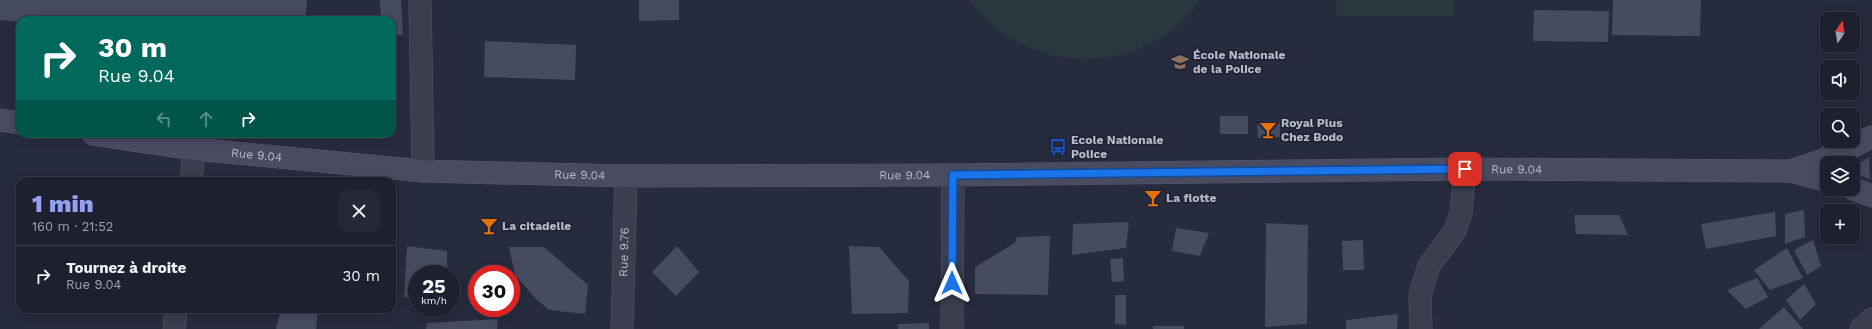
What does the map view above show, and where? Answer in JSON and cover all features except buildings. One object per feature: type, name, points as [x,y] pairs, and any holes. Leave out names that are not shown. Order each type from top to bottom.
[{"type":"main road","points":[[0,120],[16,122]]},
{"type":"main road","name":"Rue 9.04","points":[[1790,171],[1821,161],[1872,137]]},
{"type":"main road","name":"Rue 9.04","points":[[120,138],[194,149],[424,171],[626,176],[953,175],[1465,169],[1790,171],[1820,179]]},
{"type":"main road","points":[[1860,192],[1872,196]]},
{"type":"street","points":[[420,0],[424,171]]},
{"type":"street","points":[[191,177],[194,149]]},
{"type":"street","points":[[1421,329],[1420,295],[1429,266],[1455,231],[1461,213],[1465,169]]},
{"type":"street","points":[[952,329],[953,175]]},
{"type":"street","name":"Rue 9.76","points":[[622,329],[626,176]]},
{"type":"street","points":[[174,329],[176,313]]},
{"type":"street","points":[[1861,329],[1872,319]]},
{"type":"shaded area","points":[[969,0],[1200,0],[1186,18],[1177,26],[1168,33],[1143,47],[1117,56],[1089,59],[1062,57],[1036,50],[1011,38],[988,21]]},
{"type":"shaded area","points":[[1336,0],[1453,0],[1453,16],[1337,16]]},
{"type":"place","name":"École Nationale de la Police","points":[[1180,62]]},
{"type":"place","name":"Royal Plus Chez Bodo","points":[[1268,130]]},
{"type":"place","name":"Ecole Nationale Police","points":[[1058,147]]},
{"type":"place","name":"La flotte","points":[[1153,198]]},
{"type":"place","name":"La citadelle","points":[[489,226]]},
{"type":"route","points":[[952,283],[953,175],[1465,169]]}]
